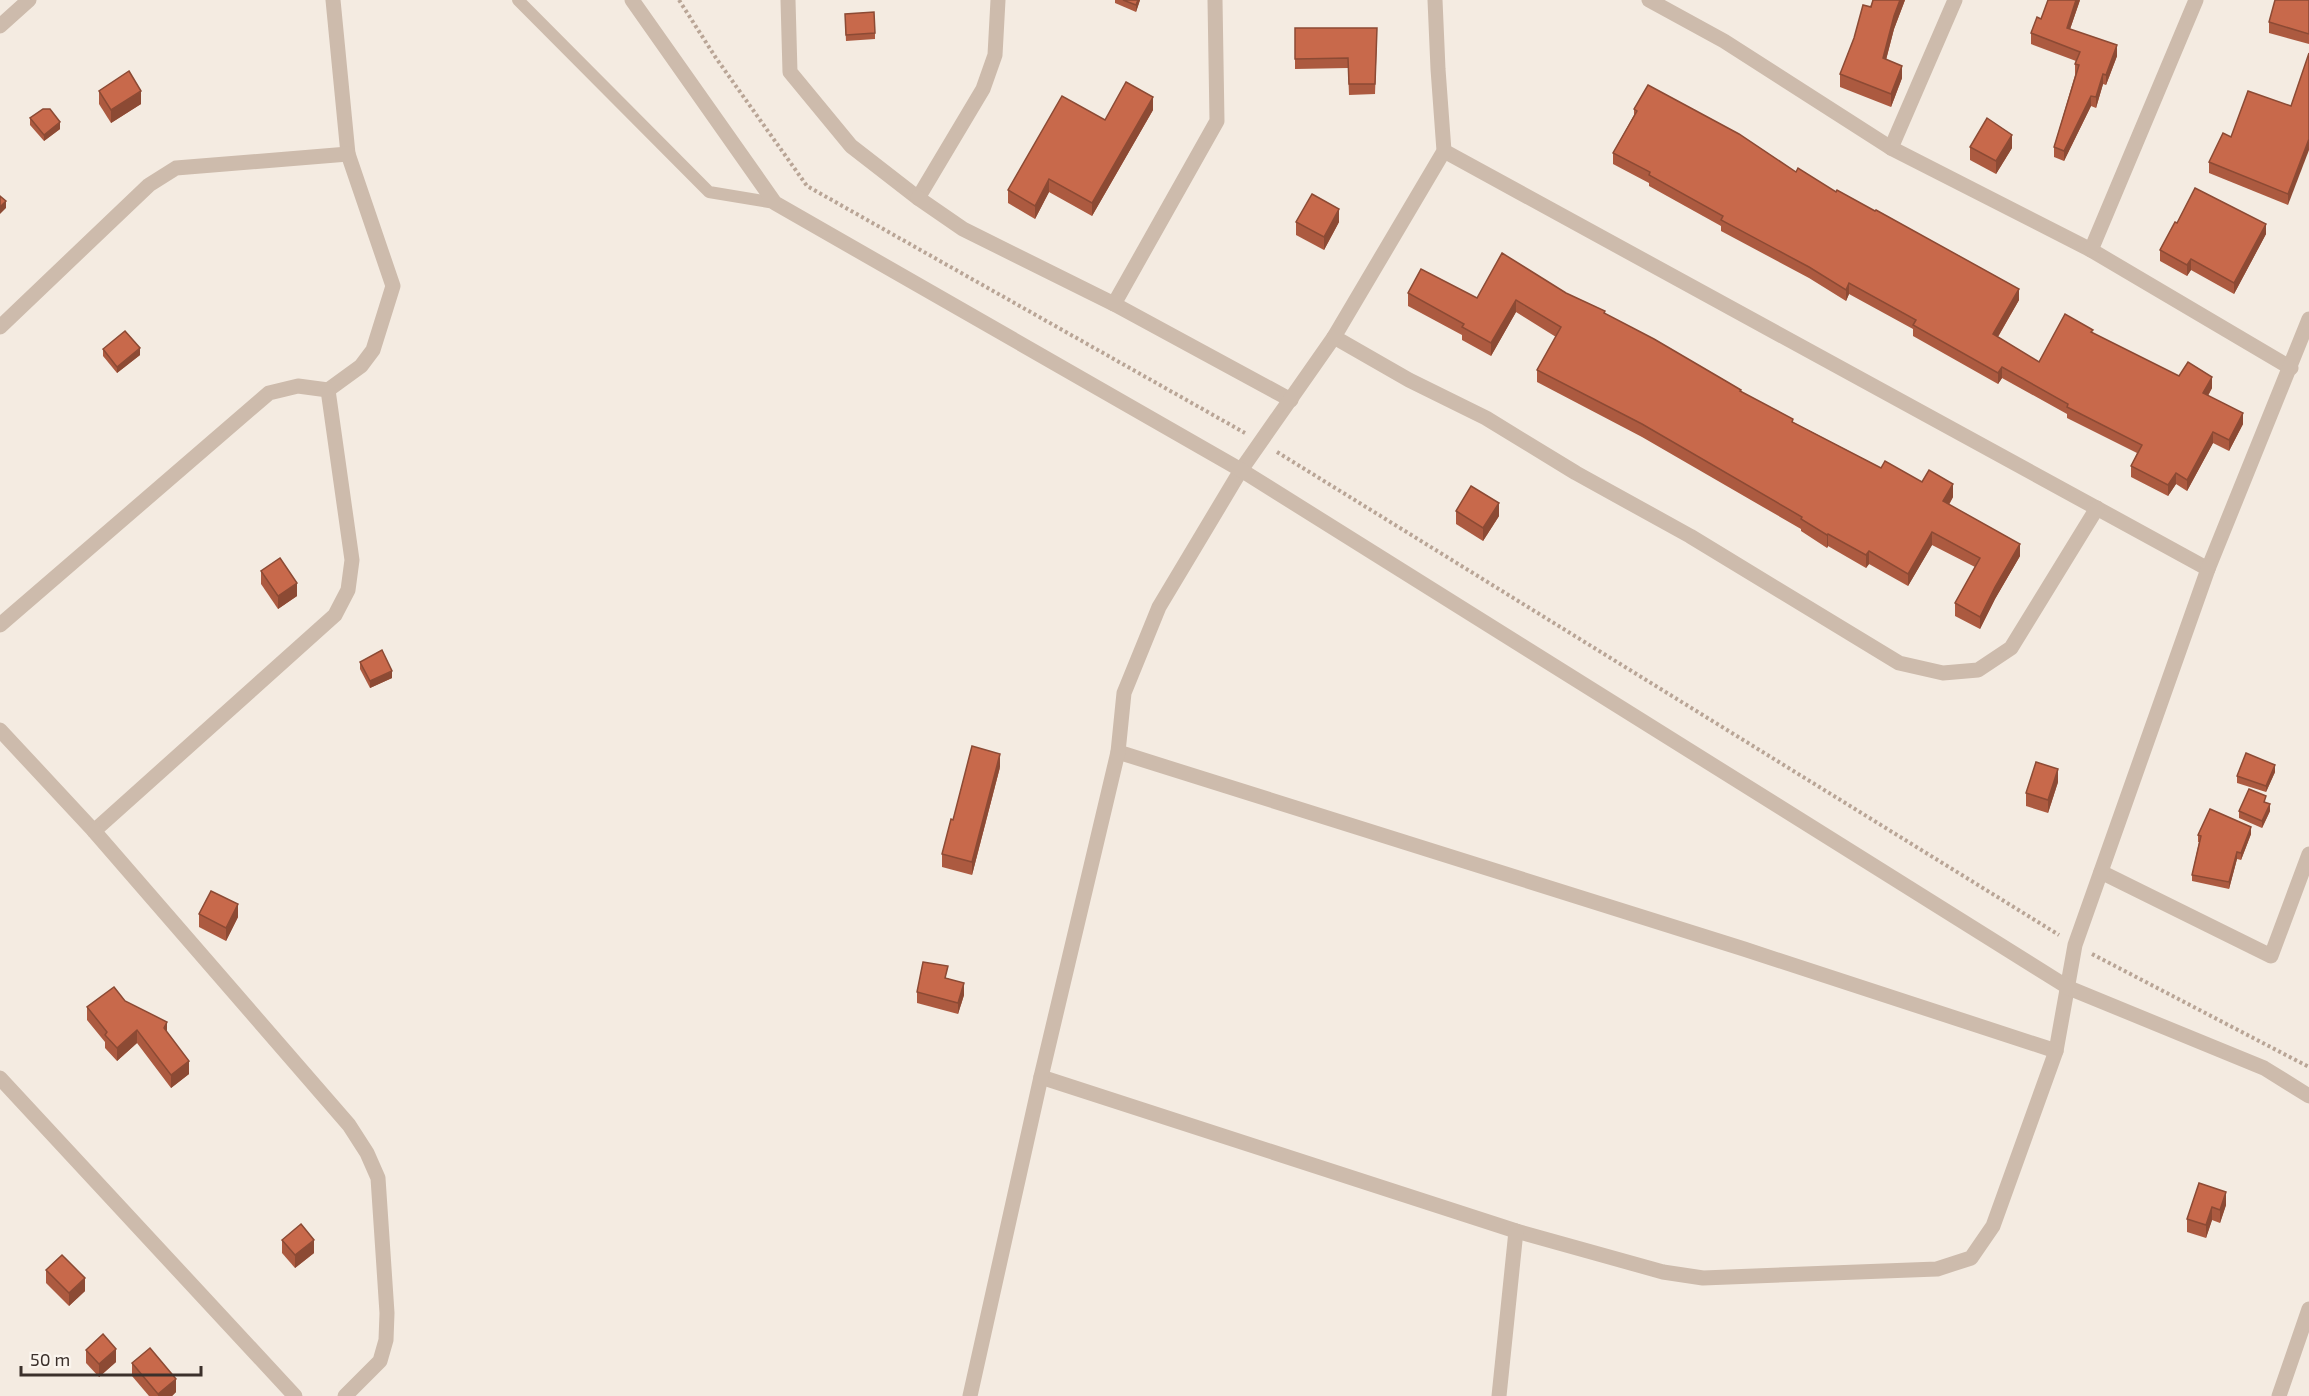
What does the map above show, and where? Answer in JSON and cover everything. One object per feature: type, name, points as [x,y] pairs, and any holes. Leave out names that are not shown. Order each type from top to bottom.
[{"type":"street","points":[[0,26],[29,0]]},
{"type":"street","points":[[0,625],[269,393],[298,386],[328,390],[361,366],[373,350],[393,286],[348,154],[333,0]]},
{"type":"street","points":[[632,0],[775,203],[1241,470],[2069,988],[2264,1068],[2309,1096]]},
{"type":"street","points":[[788,0],[790,72],[851,146],[918,198],[963,229],[1114,304],[1291,400]]},
{"type":"street","points":[[918,198],[983,89],[994,55],[998,0]]},
{"type":"street","points":[[1114,304],[1217,121],[1215,0]]},
{"type":"street","points":[[970,1396],[1041,1077],[1118,752],[1124,693],[1159,607],[1241,470],[1334,337],[1444,152],[1435,0]]},
{"type":"street","points":[[1648,0],[1724,41],[1891,148],[2091,250],[2291,368]]},
{"type":"street","points":[[1891,148],[1955,0]]},
{"type":"street","points":[[2091,250],[2196,0]]},
{"type":"street","points":[[1444,152],[2208,569]]},
{"type":"street","points":[[0,327],[149,184],[176,168],[348,154]]},
{"type":"street","points":[[1041,1077],[1516,1231],[1663,1272],[1703,1278],[1936,1269],[1971,1258],[1993,1226],[2056,1051],[2075,945],[2208,569],[2309,319]]},
{"type":"street","points":[[1334,337],[1409,380],[1486,418],[1576,473],[1690,536],[1899,663],[1943,673],[1978,670],[2011,648],[2097,508]]},
{"type":"street","points":[[94,831],[335,615],[348,591],[352,560],[328,390]]},
{"type":"street","points":[[0,730],[94,831],[349,1125],[367,1153],[378,1178],[387,1313],[386,1340],[380,1361],[345,1396]]},
{"type":"street","points":[[1118,752],[1744,949],[2056,1051]]},
{"type":"street","points":[[2101,872],[2271,956],[2309,854]]},
{"type":"street","points":[[0,1078],[295,1396]]},
{"type":"street","points":[[1499,1396],[1516,1231]]},
{"type":"street","points":[[2279,1396],[2309,1309]]},
{"type":"lane","points":[[518,0],[709,192],[775,203]]},
{"type":"path","points":[[679,0],[716,58],[807,186],[1261,442],[2075,945],[2309,1067]]},
{"type":"building","points":[[1123,0],[1138,0],[1136,5]]},
{"type":"building","points":[[1873,0],[1900,0],[1883,58],[1902,66],[1891,94],[1840,74],[1854,38],[1863,5],[1871,7]]},
{"type":"building","points":[[2048,0],[2076,0],[2067,28],[2117,45],[2106,75],[2103,74],[2096,97],[2091,96],[2064,151],[2054,147],[2079,65],[2075,64],[2080,52],[2031,33],[2037,17],[2041,19]]},
{"type":"building","points":[[2275,0],[2309,0],[2309,34],[2269,22]]},
{"type":"building","points":[[874,12],[875,33],[846,35],[845,14]]},
{"type":"building","points":[[1295,28],[1377,28],[1375,84],[1349,84],[1348,58],[1295,59]]},
{"type":"building","points":[[2309,53],[2309,139],[2288,194],[2209,162],[2223,133],[2231,137],[2248,91],[2291,106]]},
{"type":"building","points":[[129,71],[141,91],[111,110],[99,91]]},
{"type":"building","points":[[1126,82],[1153,97],[1092,203],[1049,179],[1035,206],[1008,190],[1062,96],[1105,120]]},
{"type":"building","points":[[1648,85],[1739,134],[1796,172],[1798,168],[1836,192],[1837,190],[1876,210],[2019,289],[1993,334],[2039,362],[2065,314],[2093,330],[2091,332],[2179,376],[2188,362],[2212,377],[2203,393],[2243,413],[2229,440],[2213,432],[2187,480],[2176,473],[2168,485],[2131,466],[2142,445],[2067,407],[2068,404],[2002,367],[1998,373],[1913,325],[1916,320],[1849,283],[1846,290],[1809,267],[1721,220],[1723,216],[1649,175],[1650,172],[1613,153],[1637,111],[1634,109]]},
{"type":"building","points":[[43,109],[50,109],[60,122],[44,135],[30,118]]},
{"type":"building","points":[[1987,118],[2012,135],[1996,161],[1970,147]]},
{"type":"building","points":[[2195,188],[2266,224],[2234,283],[2191,259],[2187,265],[2160,250]]},
{"type":"building","points":[[1312,194],[1339,209],[1324,237],[1296,222]]},
{"type":"building","points":[[0,196],[6,201],[0,207]]},
{"type":"building","points":[[1502,253],[1566,293],[1605,311],[1604,313],[1793,419],[1792,422],[1881,468],[1885,461],[1922,482],[1929,470],[1953,484],[1943,501],[2020,544],[1980,617],[1955,603],[1980,558],[1932,532],[1908,574],[1869,551],[1866,555],[1827,535],[1801,519],[1802,517],[1642,424],[1537,370],[1561,327],[1516,300],[1491,343],[1462,327],[1464,324],[1408,293],[1421,269],[1477,298]]},
{"type":"building","points":[[125,331],[140,348],[117,367],[103,349]]},
{"type":"building","points":[[1471,486],[1499,503],[1483,528],[1456,511]]},
{"type":"building","points":[[280,558],[297,583],[278,596],[261,571]]},
{"type":"building","points":[[382,650],[392,671],[370,681],[360,662]]},
{"type":"building","points":[[972,746],[1000,754],[972,862],[942,854]]},
{"type":"building","points":[[2246,753],[2275,765],[2266,786],[2237,776]]},
{"type":"building","points":[[2036,762],[2058,769],[2048,800],[2026,793]]},
{"type":"building","points":[[2249,789],[2266,796],[2264,802],[2270,804],[2262,821],[2239,811]]},
{"type":"building","points":[[2210,809],[2251,827],[2241,853],[2237,852],[2229,882],[2192,875],[2201,836],[2198,835]]},
{"type":"building","points":[[211,891],[238,904],[226,928],[199,914]]},
{"type":"building","points":[[923,962],[948,966],[945,978],[964,983],[958,1003],[917,992]]},
{"type":"building","points":[[114,987],[125,1001],[167,1022],[164,1028],[189,1061],[171,1075],[137,1030],[117,1048],[105,1035],[107,1032],[87,1007]]},
{"type":"building","points":[[2199,1183],[2226,1192],[2220,1210],[2212,1207],[2206,1225],[2187,1219]]},
{"type":"building","points":[[301,1224],[314,1240],[295,1255],[282,1240]]},
{"type":"building","points":[[62,1255],[85,1278],[69,1293],[46,1270]]},
{"type":"building","points":[[103,1334],[116,1349],[99,1364],[86,1350]]},
{"type":"building","points":[[150,1348],[176,1379],[158,1394],[132,1363]]}]
